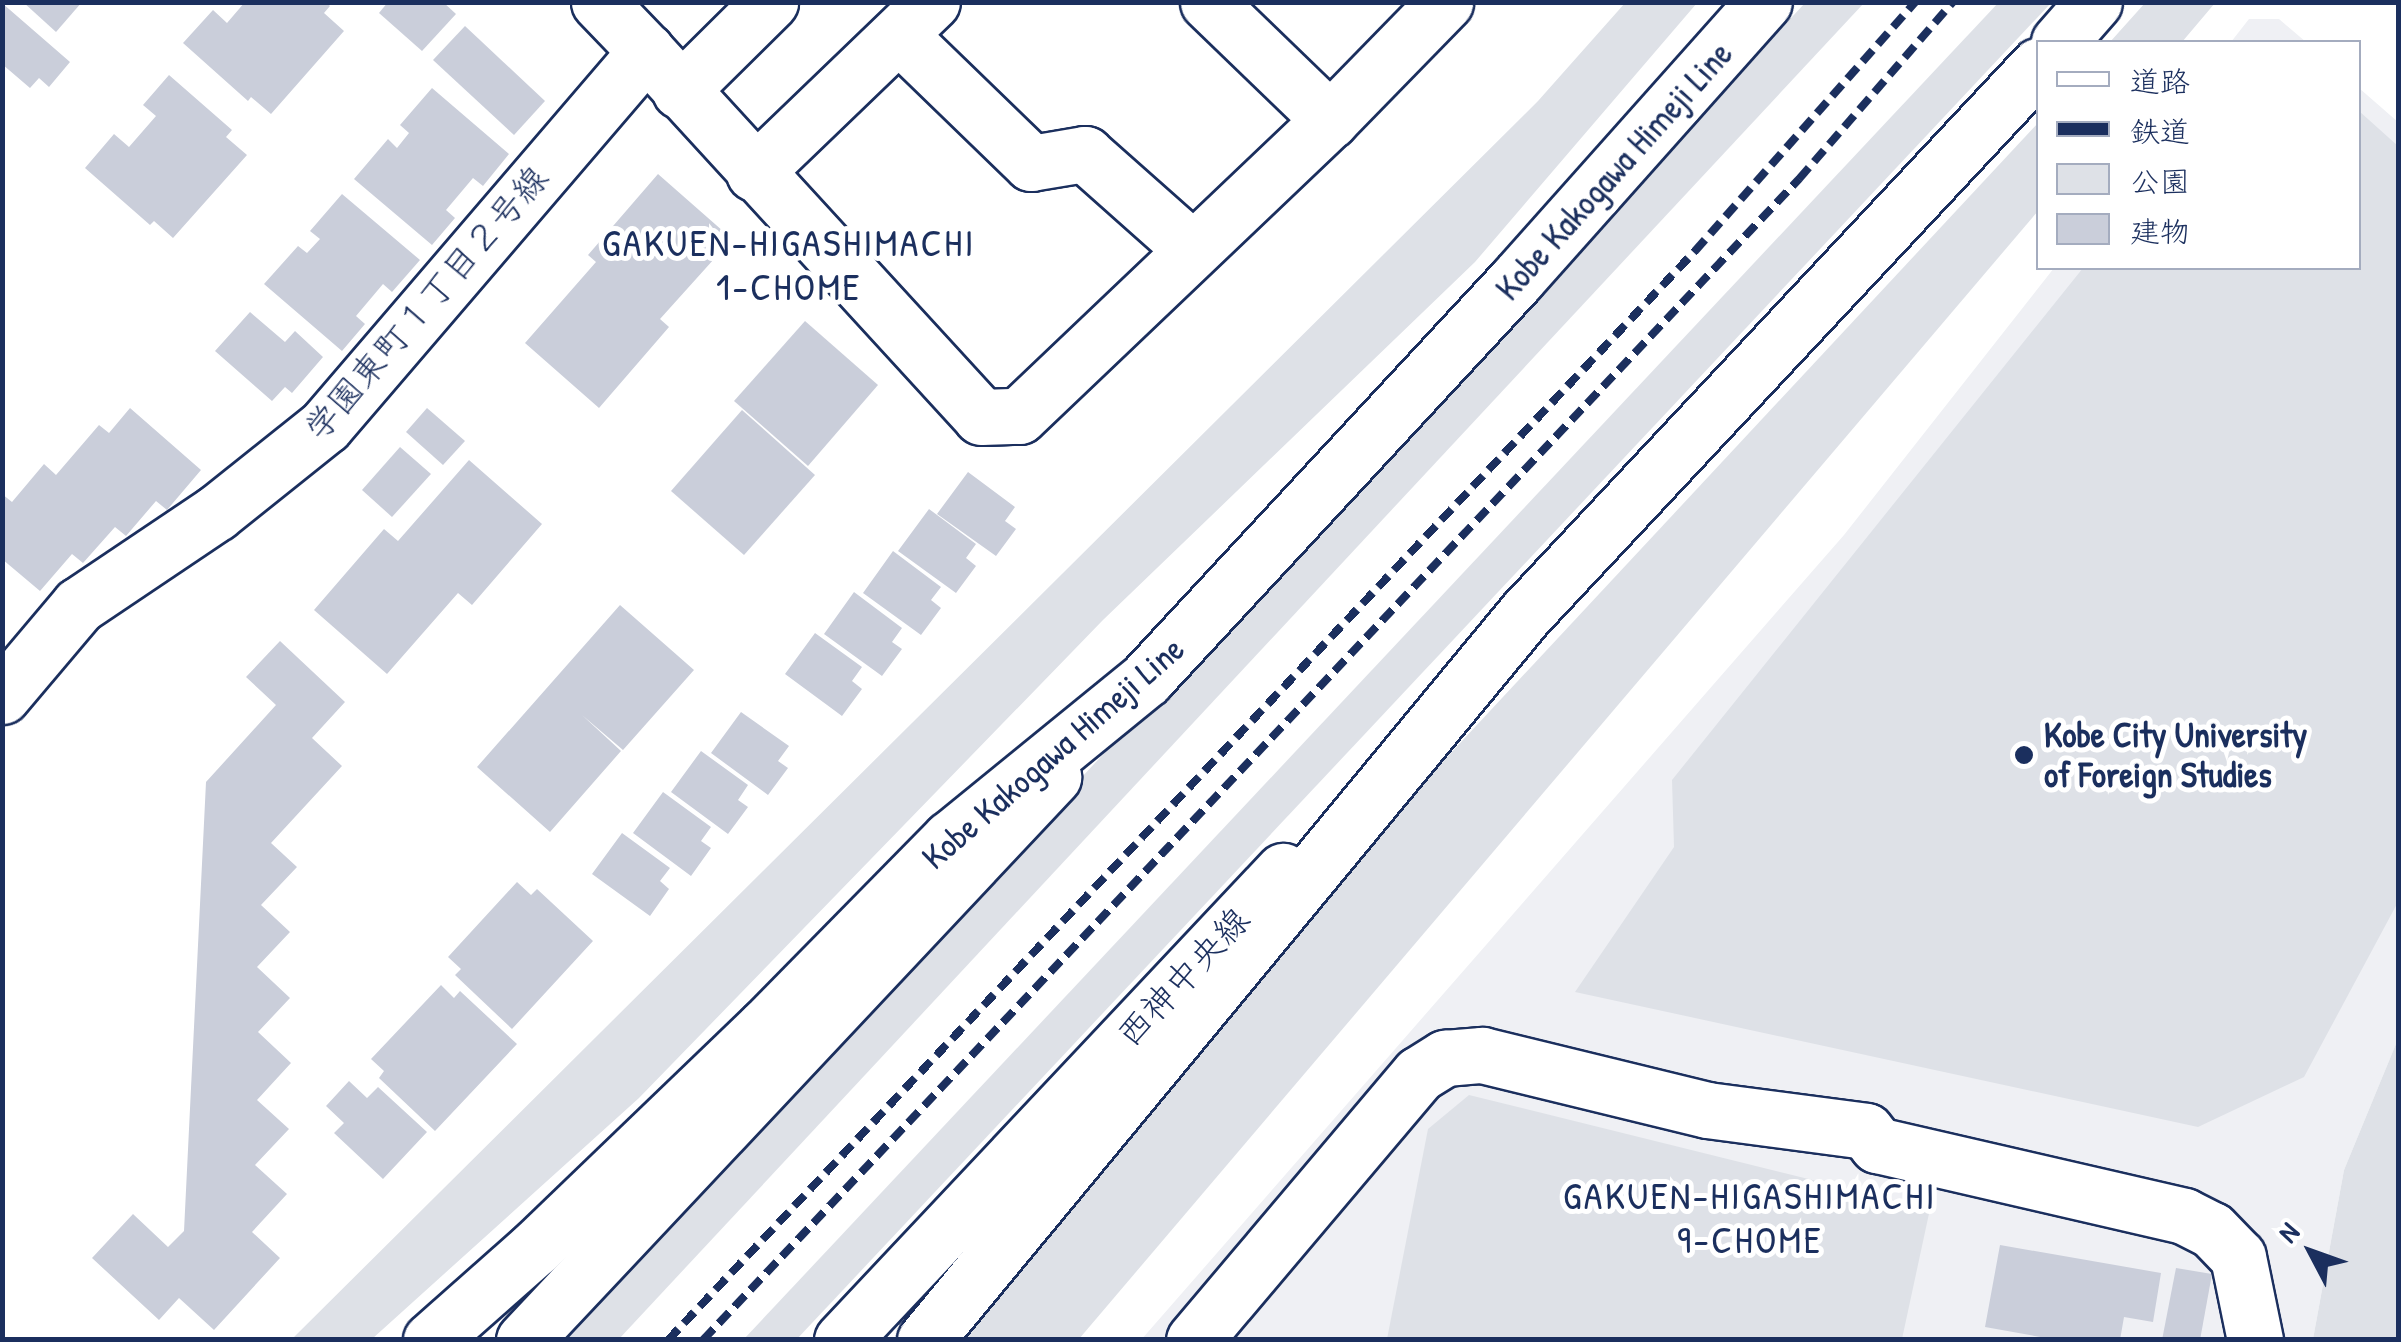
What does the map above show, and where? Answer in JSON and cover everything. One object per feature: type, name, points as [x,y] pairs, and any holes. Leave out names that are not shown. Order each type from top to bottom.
[{"type":"street","points":[[599,2],[981,417],[1019,416],[1330,120],[1444,2]]},
{"type":"street","name":"学園東町１丁目２号線","points":[[2,696],[79,605],[216,512],[325,426],[663,71],[770,2]]},
{"type":"street","points":[[1208,2],[1330,120]]},
{"type":"street","name":"Kobe Kakogawa Himeji Line","points":[[430,1340],[536,1248],[766,1028],[950,839],[1146,679],[1517,279],[1764,2]]},
{"type":"street","points":[[2061,40],[2094,2]]},
{"type":"street","points":[[754,174],[916,19],[1030,163],[1085,154],[1193,250]]},
{"type":"street","points":[[925,1340],[1525,614],[2036,68]]},
{"type":"street","name":"西神中央線","points":[[842,1340],[1525,614]]},
{"type":"street","points":[[524,1340],[1146,679]]},
{"type":"street","points":[[1194,1340],[1419,1074],[1445,1058],[1482,1056],[1707,1110],[1866,1131],[1877,1145],[2184,1216],[2212,1230],[2238,1257],[2255,1340]]},
{"type":"shaded area","points":[[2249,19],[2279,19],[2304,40],[2233,40]]},
{"type":"shaded area","name":"Kobe City University of Foreign Studies","points":[[2361,90],[2398,122],[2398,1039],[2344,1170],[2313,1339],[1141,1340],[1844,535],[2052,270],[2361,270]]},
{"type":"green space","points":[[1999,2],[2051,3],[797,1339],[744,1339]]},
{"type":"green space","points":[[2145,2],[2215,3],[2184,40],[2112,40]]},
{"type":"green space","points":[[1625,3],[1697,3],[1475,262],[1103,620],[639,1098],[372,1339],[292,1339],[1538,101]]},
{"type":"green space","points":[[1805,3],[1864,3],[619,1339],[556,1340]]},
{"type":"green space","points":[[2361,113],[2398,146],[2398,902],[2304,1077],[2198,1127],[1575,992],[1674,847],[1672,780],[2081,270],[2361,270]]},
{"type":"green space","points":[[2036,125],[2036,213],[1079,1339],[953,1340],[1353,858]]},
{"type":"green space","points":[[2398,1039],[2398,1339],[2313,1339],[2344,1170]]},
{"type":"green space","points":[[1469,1095],[1930,1209],[1902,1339],[1387,1339],[1428,1129]]},
{"type":"building","points":[[23,2],[82,2],[56,32]]},
{"type":"building","points":[[245,2],[326,2],[330,6],[324,13],[344,31],[271,114],[251,97],[248,101],[183,43],[213,10],[227,23]]},
{"type":"building","points":[[388,2],[443,2],[456,14],[422,51],[379,13]]},
{"type":"building","points":[[2,3],[70,62],[49,87],[39,78],[30,88],[2,64]]},
{"type":"building","points":[[465,26],[545,101],[514,135],[433,60]]},
{"type":"building","points":[[169,75],[232,130],[226,137],[247,155],[173,238],[154,221],[150,225],[85,168],[114,134],[129,147],[156,116],[143,105]]},
{"type":"building","points":[[432,88],[509,154],[483,186],[473,178],[446,210],[455,218],[432,245],[354,179],[388,139],[397,148],[409,133],[400,125]]},
{"type":"building","points":[[658,174],[732,239],[660,319],[669,327],[599,408],[525,343],[596,262],[588,255]]},
{"type":"building","points":[[342,194],[420,260],[392,292],[383,284],[356,316],[365,324],[342,351],[264,284],[298,246],[307,253],[320,239],[310,231]]},
{"type":"building","points":[[250,312],[285,342],[295,331],[323,357],[292,393],[285,387],[272,401],[215,351]]},
{"type":"building","points":[[805,321],[878,385],[808,466],[734,401]]},
{"type":"building","points":[[130,408],[201,470],[167,510],[156,501],[126,536],[115,527],[83,563],[72,554],[40,591],[2,559],[2,494],[12,502],[44,464],[56,475],[99,425],[109,433]]},
{"type":"building","points":[[427,408],[465,441],[443,465],[406,432]]},
{"type":"building","points":[[742,410],[815,475],[744,555],[671,491]]},
{"type":"building","points":[[400,447],[431,474],[392,517],[362,490]]},
{"type":"building","points":[[469,460],[542,524],[472,605],[458,593],[387,674],[314,610],[384,529],[398,541]]},
{"type":"building","points":[[968,472],[1015,507],[1005,521],[1016,529],[996,556],[937,514]]},
{"type":"building","points":[[929,509],[976,544],[966,558],[976,566],[956,593],[898,551]]},
{"type":"building","points":[[893,551],[941,587],[931,600],[941,608],[921,635],[863,593]]},
{"type":"building","points":[[854,592],[902,628],[892,642],[902,649],[882,676],[824,634]]},
{"type":"building","points":[[620,605],[694,670],[623,750],[582,715],[621,751],[550,832],[477,767]]},
{"type":"building","points":[[815,633],[862,667],[852,681],[862,689],[842,716],[785,674]]},
{"type":"building","points":[[280,641],[345,702],[312,738],[342,766],[271,843],[297,867],[261,905],[290,932],[257,967],[290,998],[258,1032],[291,1063],[257,1100],[289,1129],[255,1165],[287,1194],[252,1232],[280,1258],[214,1330],[179,1298],[159,1320],[92,1258],[133,1214],[168,1247],[184,1231],[206,782],[276,705],[246,677]]},
{"type":"building","points":[[741,712],[789,746],[778,761],[788,768],[768,795],[711,753]]},
{"type":"building","points":[[701,751],[748,785],[738,800],[748,807],[728,834],[671,792]]},
{"type":"building","points":[[663,792],[711,827],[701,841],[711,848],[691,876],[633,833]]},
{"type":"building","points":[[622,833],[670,868],[660,881],[669,889],[650,916],[592,874]]},
{"type":"building","points":[[517,882],[531,895],[537,889],[593,941],[512,1029],[455,975],[461,969],[448,957]]},
{"type":"building","points":[[441,985],[454,998],[460,991],[517,1044],[435,1131],[379,1078],[384,1071],[371,1059]]},
{"type":"building","points":[[349,1081],[367,1098],[378,1087],[427,1132],[383,1179],[334,1133],[344,1123],[326,1106]]},
{"type":"building","points":[[2000,1245],[2161,1273],[2153,1322],[2124,1317],[2120,1340],[2057,1340],[1985,1327]]},
{"type":"building","points":[[2176,1268],[2212,1274],[2200,1340],[2162,1340]]},
{"type":"railway","points":[[668,1340],[1695,251],[1915,2]]},
{"type":"railway","points":[[703,1340],[1799,179],[1953,2]]},
{"type":"place","name":"Kobe City University of Foreign Studies","points":[[2024,755]]},
{"type":"district","name":"GAKUEN-HIGASHIMACHI 1-CHOME","points":[[789,265]]},
{"type":"district","name":"GAKUEN-HIGASHIMACHI 9-CHOME","points":[[1750,1218]]}]
